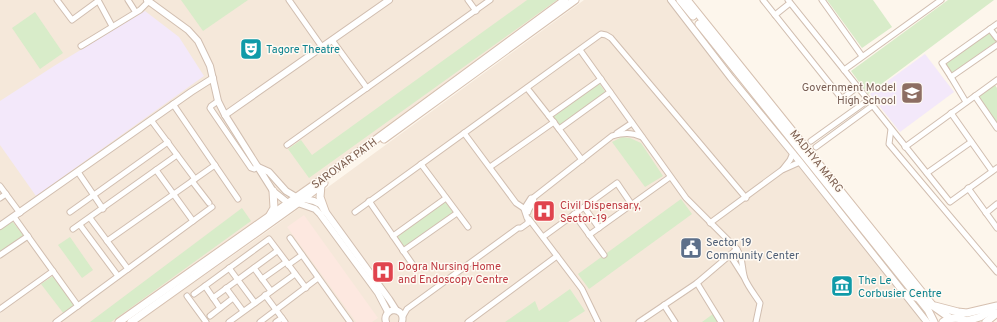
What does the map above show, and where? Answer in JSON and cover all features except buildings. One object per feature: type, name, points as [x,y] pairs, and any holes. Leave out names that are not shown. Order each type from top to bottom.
[{"type":"main road","name":"SAROVAR PATH","points":[[131,322],[565,0]]},
{"type":"main road","name":"SAROVAR PATH","points":[[119,322],[288,202],[305,198],[575,0]]},
{"type":"main road","name":"MADHYA MARG","points":[[680,0],[918,298],[930,308],[950,318]]},
{"type":"main road","name":"MADHYA MARG","points":[[686,0],[930,308],[934,322]]},
{"type":"main road","points":[[321,186],[320,197],[325,211]]},
{"type":"main road","points":[[270,216],[274,208],[273,191]]},
{"type":"main road","points":[[902,292],[918,298]]},
{"type":"main road","points":[[927,322],[930,308],[972,313],[997,306]]},
{"type":"main road","points":[[943,322],[950,318],[958,318],[967,321],[980,317],[997,306]]},
{"type":"main road","points":[[986,322],[997,314]]},
{"type":"main road","points":[[993,322],[997,314]]},
{"type":"street","points":[[57,0],[72,20],[98,0],[112,26]]},
{"type":"street","points":[[128,0],[135,11]]},
{"type":"street","points":[[289,0],[322,47]]},
{"type":"street","points":[[225,115],[389,0]]},
{"type":"street","points":[[468,0],[476,10]]},
{"type":"street","points":[[287,145],[490,0]]},
{"type":"street","points":[[671,0],[730,78],[793,153],[927,322]]},
{"type":"street","points":[[763,0],[842,99],[857,87]]},
{"type":"street","points":[[822,0],[862,56]]},
{"type":"street","points":[[844,70],[941,0]]},
{"type":"street","points":[[81,46],[135,11],[140,10],[147,1],[188,30],[198,41],[210,66],[218,101],[225,115],[273,191],[288,202]]},
{"type":"street","points":[[774,15],[789,1],[950,202],[997,168]]},
{"type":"street","points":[[966,102],[942,63],[997,24]]},
{"type":"street","points":[[990,29],[997,38]]},
{"type":"street","points":[[355,212],[601,34],[611,38],[746,198]]},
{"type":"street","points":[[332,40],[367,88]]},
{"type":"street","points":[[952,77],[997,44]]},
{"type":"street","points":[[580,50],[686,198],[737,249],[742,261],[745,278]]},
{"type":"street","points":[[0,226],[212,78]]},
{"type":"street","points":[[549,116],[601,79]]},
{"type":"street","points":[[905,147],[996,82]]},
{"type":"street","points":[[191,92],[214,85]]},
{"type":"street","points":[[527,88],[582,160]]},
{"type":"street","points":[[559,129],[610,92]]},
{"type":"street","points":[[975,96],[997,128]]},
{"type":"street","points":[[811,141],[868,100]]},
{"type":"street","points":[[218,101],[210,108],[251,168],[254,169],[258,167],[269,172],[286,191],[297,200],[315,209],[333,228],[380,291],[400,315]]},
{"type":"street","points":[[173,104],[238,199]]},
{"type":"street","points":[[816,147],[872,106]]},
{"type":"street","points":[[951,114],[992,171]]},
{"type":"street","points":[[56,322],[193,220],[210,205],[152,120]]},
{"type":"street","points":[[490,167],[554,122]]},
{"type":"street","points":[[598,322],[582,289],[524,214],[530,198],[533,198],[612,136],[632,123]]},
{"type":"street","points":[[891,129],[889,144],[997,272]]},
{"type":"street","points":[[464,133],[516,203],[526,210]]},
{"type":"street","points":[[612,136],[628,133],[635,134],[643,138]]},
{"type":"street","points":[[70,212],[168,142]]},
{"type":"street","points":[[927,173],[971,142]]},
{"type":"street","points":[[710,223],[746,198],[782,170],[790,160],[793,153]]},
{"type":"street","points":[[73,230],[177,155]]},
{"type":"street","points":[[782,170],[800,162]]},
{"type":"street","points":[[421,164],[468,227]]},
{"type":"street","points":[[107,241],[215,165]]},
{"type":"street","points":[[156,170],[193,220]]},
{"type":"street","points":[[78,172],[103,208]]},
{"type":"street","points":[[589,235],[670,177]]},
{"type":"street","points":[[543,237],[617,183],[632,205]]},
{"type":"street","points":[[0,186],[20,213]]},
{"type":"street","points":[[968,188],[997,228]]},
{"type":"street","points":[[0,198],[6,194]]},
{"type":"street","points":[[305,198],[320,204],[333,228]]},
{"type":"street","points":[[393,236],[446,198]]},
{"type":"street","points":[[369,201],[412,265]]},
{"type":"street","points":[[986,213],[997,204]]},
{"type":"street","points":[[584,207],[599,228]]},
{"type":"street","points":[[403,250],[457,212]]},
{"type":"street","points":[[574,214],[604,255]]},
{"type":"street","points":[[14,217],[78,306]]},
{"type":"street","points":[[90,218],[128,269]]},
{"type":"street","points":[[400,315],[518,228],[519,225],[526,220],[529,220]]},
{"type":"street","points":[[80,225],[118,276]]},
{"type":"street","points":[[0,255],[28,236]]},
{"type":"street","points":[[290,238],[350,322]]},
{"type":"street","points":[[194,294],[269,239],[306,288]]},
{"type":"street","points":[[639,322],[697,283],[737,249]]},
{"type":"street","points":[[213,298],[278,251]]},
{"type":"street","points":[[262,279],[302,255]]},
{"type":"street","points":[[730,255],[760,303],[756,322]]},
{"type":"street","points":[[468,322],[557,256]]},
{"type":"street","points":[[229,268],[255,303]]},
{"type":"street","points":[[254,268],[271,291]]},
{"type":"street","points":[[0,309],[53,271]]},
{"type":"street","points":[[228,322],[295,274]]},
{"type":"street","points":[[260,322],[318,278]]},
{"type":"street","points":[[697,283],[721,322]]},
{"type":"street","points":[[204,286],[220,308]]},
{"type":"street","points":[[226,288],[243,312]]},
{"type":"street","points":[[380,291],[388,312]]},
{"type":"street","points":[[265,295],[283,320],[276,322]]},
{"type":"street","points":[[187,296],[205,321]]},
{"type":"street","points":[[210,316],[233,298]]},
{"type":"street","points":[[664,305],[675,322]]},
{"type":"street","points":[[388,312],[400,315]]},
{"type":"street","points":[[386,322],[385,317],[388,312]]},
{"type":"shaded area","points":[[0,0],[561,0],[115,322],[0,322]]},
{"type":"shaded area","points":[[584,0],[672,0],[844,210],[921,312],[921,322],[138,322],[272,228]]},
{"type":"shaded area","points":[[145,11],[179,37],[204,76],[36,196],[0,145],[0,101],[54,66]]},
{"type":"shaded area","name":"Government Model High School","points":[[925,54],[954,92],[900,132],[870,94]]},
{"type":"shaded area","points":[[304,215],[378,318],[372,322],[356,322],[287,227]]},
{"type":"green space","points":[[181,0],[248,0],[203,31]]},
{"type":"green space","points":[[527,0],[557,0],[309,178],[288,149],[301,140],[312,155]]},
{"type":"green space","points":[[827,0],[873,0],[892,27],[862,48]]},
{"type":"green space","points":[[948,0],[994,0],[868,94],[851,71]]},
{"type":"green space","points":[[35,12],[63,53],[40,69],[12,28]]},
{"type":"green space","points":[[990,31],[997,41],[952,73],[945,63]]},
{"type":"green space","points":[[599,83],[606,93],[560,126],[553,117]]},
{"type":"green space","points":[[995,85],[997,88],[997,124],[978,97]]},
{"type":"green space","points":[[622,137],[630,138],[641,143],[663,176],[645,187],[612,142]]},
{"type":"green space","points":[[681,199],[692,214],[589,289],[578,274]]},
{"type":"green space","points":[[445,200],[454,212],[404,247],[396,236]]},
{"type":"green space","points":[[242,208],[251,221],[111,322],[90,322]]},
{"type":"green space","points":[[12,221],[24,236],[0,253],[0,229]]},
{"type":"green space","points":[[70,237],[93,270],[82,278],[58,245]]},
{"type":"green space","points":[[53,276],[75,306],[64,314],[41,284]]},
{"type":"green space","points":[[570,289],[585,311],[568,322],[505,322],[535,301],[539,311]]},
{"type":"green space","points":[[713,314],[718,322],[702,322]]},
{"type":"place","name":"Tagore Theatre","points":[[251,49]]},
{"type":"place","name":"Government Model High School","points":[[912,93]]},
{"type":"place","name":"Civil Dispensary, Sector-19","points":[[544,211]]},
{"type":"place","name":"Sector 19 Community Center","points":[[691,248]]},
{"type":"place","name":"Dogra Nursing Home and Endoscopy Centre","points":[[383,272]]},
{"type":"place","name":"The Le Corbusier Centre","points":[[842,286]]}]
